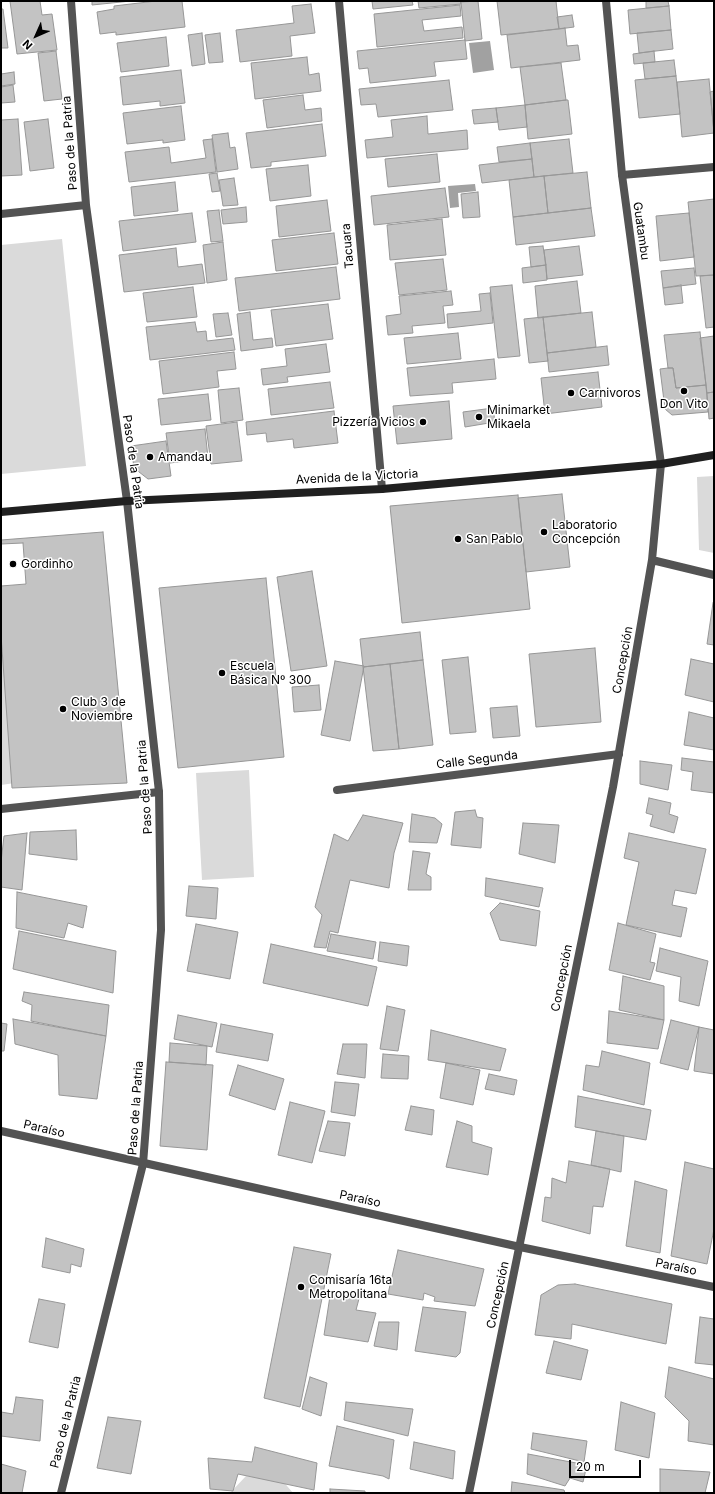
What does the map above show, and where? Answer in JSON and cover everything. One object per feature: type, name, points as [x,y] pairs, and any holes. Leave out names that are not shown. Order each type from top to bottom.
[{"type":"main road","name":"Avenida de la Victoria","points":[[1,512],[127,501],[382,489],[660,464],[714,455]]},
{"type":"street","name":"Paso de la Patria","points":[[61,1493],[143,1164],[161,930],[159,792],[127,501],[86,205],[71,1]]},
{"type":"street","name":"Tacuara","points":[[339,1],[382,489]]},
{"type":"street","name":"Guatambu","points":[[606,1],[622,175],[660,464]]},
{"type":"street","points":[[622,175],[714,167]]},
{"type":"street","points":[[1,214],[86,205]]},
{"type":"street","name":"Concepción","points":[[469,1493],[620,754],[652,560],[660,464]]},
{"type":"street","points":[[652,560],[714,575]]},
{"type":"street","name":"Calle Segunda","points":[[337,790],[620,754]]},
{"type":"street","points":[[1,809],[159,792]]},
{"type":"street","name":"Paraíso","points":[[1,1131],[143,1164],[520,1247],[714,1287]]},
{"type":"shaded area","points":[[490,41],[494,70],[473,73],[469,43]]},
{"type":"shaded area","points":[[475,184],[476,191],[458,193],[459,207],[450,208],[448,186]]},
{"type":"shaded area","points":[[62,239],[86,466],[1,474],[1,245]]},
{"type":"shaded area","points":[[714,476],[714,553],[699,550],[697,477]]},
{"type":"shaded area","points":[[1,638],[15,783],[1,785]]},
{"type":"shaded area","points":[[249,770],[254,877],[202,880],[196,773]]},
{"type":"shaded area","points":[[246,1476],[282,1480],[293,1493],[230,1493]]},
{"type":"building","points":[[10,1],[40,1],[42,15],[52,14],[57,50],[17,54]]},
{"type":"building","points":[[92,1],[131,1],[92,5]]},
{"type":"building","points":[[156,1],[182,1],[185,27],[116,35],[116,32],[100,34],[97,12],[114,9],[114,6]]},
{"type":"building","points":[[372,1],[412,1],[413,5],[373,9]]},
{"type":"building","points":[[418,1],[460,1],[461,4],[419,8]]},
{"type":"building","points":[[478,1],[482,39],[465,41],[461,2]]},
{"type":"building","points":[[497,1],[556,1],[559,29],[501,35]]},
{"type":"building","points":[[646,1],[668,1],[669,6],[646,8]]},
{"type":"building","points":[[311,4],[315,33],[290,36],[292,56],[240,62],[236,30],[294,23],[292,6]]},
{"type":"building","points":[[460,5],[461,16],[422,20],[424,31],[462,27],[463,38],[377,47],[374,14]]},
{"type":"building","points":[[669,6],[671,30],[630,34],[628,10]]},
{"type":"building","points":[[1,9],[3,9],[8,48],[1,48]]},
{"type":"building","points":[[572,15],[574,27],[559,29],[557,17]]},
{"type":"building","points":[[565,28],[567,46],[578,45],[580,60],[511,68],[507,35]]},
{"type":"building","points":[[671,30],[673,49],[639,53],[637,33]]},
{"type":"building","points":[[202,33],[205,64],[192,66],[188,35]]},
{"type":"building","points":[[220,33],[223,62],[209,63],[205,35]]},
{"type":"building","points":[[166,37],[169,66],[121,72],[117,43]]},
{"type":"building","points":[[465,40],[467,59],[434,62],[436,76],[370,83],[368,68],[359,69],[357,51]]},
{"type":"building","points":[[56,51],[62,99],[44,101],[38,53]]},
{"type":"building","points":[[654,51],[655,62],[634,64],[633,54]]},
{"type":"building","points":[[307,57],[309,75],[319,73],[321,91],[255,99],[251,63]]},
{"type":"building","points":[[674,60],[676,76],[645,79],[643,63]]},
{"type":"building","points":[[561,63],[566,100],[525,105],[520,67]]},
{"type":"building","points":[[181,70],[185,103],[160,106],[160,101],[123,105],[120,77]]},
{"type":"building","points":[[14,72],[15,84],[1,86],[1,74]]},
{"type":"building","points":[[676,76],[680,114],[639,118],[635,80]]},
{"type":"building","points":[[709,79],[714,133],[682,137],[677,82]]},
{"type":"building","points":[[449,80],[453,110],[378,117],[376,104],[361,105],[359,89]]},
{"type":"building","points":[[13,85],[15,102],[1,103],[1,87]]},
{"type":"building","points":[[714,91],[714,132],[710,92]]},
{"type":"building","points":[[303,95],[305,110],[321,108],[322,121],[267,128],[263,100]]},
{"type":"building","points":[[568,100],[572,134],[528,139],[525,105]]},
{"type":"building","points":[[525,105],[527,127],[499,130],[496,108]]},
{"type":"building","points":[[181,106],[185,140],[163,143],[163,140],[127,144],[123,113]]},
{"type":"building","points":[[496,108],[498,122],[474,124],[472,110]]},
{"type":"building","points":[[427,116],[428,134],[467,130],[468,149],[367,158],[365,140],[393,137],[391,120]]},
{"type":"building","points":[[18,119],[22,175],[1,176],[1,120]]},
{"type":"building","points":[[48,119],[54,168],[30,171],[24,122]]},
{"type":"building","points":[[322,124],[326,156],[271,162],[271,166],[251,168],[246,133]]},
{"type":"building","points":[[228,133],[230,148],[235,147],[238,169],[217,172],[212,135]]},
{"type":"building","points":[[212,139],[216,172],[129,182],[125,152],[169,147],[171,163],[206,158],[203,140]]},
{"type":"building","points":[[569,139],[573,173],[534,177],[530,143]]},
{"type":"building","points":[[530,143],[532,159],[499,162],[497,147]]},
{"type":"building","points":[[437,154],[440,182],[388,187],[385,159]]},
{"type":"building","points":[[532,159],[534,177],[482,183],[479,165]]},
{"type":"building","points":[[308,165],[311,196],[270,201],[266,169]]},
{"type":"building","points":[[587,172],[591,208],[548,213],[544,176]]},
{"type":"building","points":[[217,173],[220,191],[212,192],[209,174]]},
{"type":"building","points":[[544,176],[548,213],[513,217],[509,180]]},
{"type":"building","points":[[234,178],[238,205],[223,206],[219,180]]},
{"type":"building","points":[[175,182],[178,211],[134,216],[131,187]]},
{"type":"building","points":[[445,188],[449,217],[374,225],[371,196]]},
{"type":"building","points":[[478,192],[480,217],[463,218],[461,194]]},
{"type":"building","points":[[714,199],[714,275],[696,276],[688,202]]},
{"type":"building","points":[[327,200],[331,231],[279,237],[276,206]]},
{"type":"building","points":[[246,207],[247,222],[223,224],[221,210]]},
{"type":"building","points":[[591,208],[595,236],[516,245],[513,217]]},
{"type":"building","points":[[219,210],[223,241],[211,242],[207,211]]},
{"type":"building","points":[[192,213],[196,242],[123,251],[119,221]]},
{"type":"building","points":[[689,213],[694,257],[660,261],[656,216]]},
{"type":"building","points":[[442,219],[446,255],[390,260],[387,225]]},
{"type":"building","points":[[334,233],[338,264],[276,271],[272,240]]},
{"type":"building","points":[[223,242],[227,280],[207,283],[203,245]]},
{"type":"building","points":[[543,246],[546,265],[531,267],[529,247]]},
{"type":"building","points":[[579,246],[583,275],[547,279],[544,250]]},
{"type":"building","points":[[176,248],[178,267],[202,264],[205,283],[124,292],[119,255]]},
{"type":"building","points":[[443,259],[447,290],[399,295],[395,263]]},
{"type":"building","points":[[546,265],[547,280],[523,283],[522,268]]},
{"type":"building","points":[[336,267],[340,299],[239,311],[235,278]]},
{"type":"building","points":[[694,268],[696,284],[663,288],[661,271]]},
{"type":"building","points":[[714,275],[714,327],[706,328],[700,276]]},
{"type":"building","points":[[577,281],[581,313],[538,318],[535,286]]},
{"type":"building","points":[[512,285],[520,356],[498,358],[490,287]]},
{"type":"building","points":[[681,285],[683,303],[665,305],[663,288]]},
{"type":"building","points":[[193,287],[197,317],[147,322],[143,293]]},
{"type":"building","points":[[451,291],[453,305],[443,306],[445,323],[412,326],[413,333],[388,335],[386,316],[401,314],[399,296]]},
{"type":"building","points":[[490,293],[493,323],[448,328],[447,314],[481,311],[479,294]]},
{"type":"building","points":[[328,304],[333,339],[276,346],[271,310]]},
{"type":"building","points":[[250,312],[253,340],[272,338],[273,347],[241,351],[237,314]]},
{"type":"building","points":[[592,312],[596,347],[547,353],[543,317]]},
{"type":"building","points":[[228,313],[232,335],[216,337],[213,314]]},
{"type":"building","points":[[543,317],[548,361],[529,363],[524,319]]},
{"type":"building","points":[[195,322],[197,332],[206,331],[207,341],[233,338],[235,350],[150,360],[146,327]]},
{"type":"building","points":[[700,332],[706,385],[676,388],[673,368],[668,368],[664,335]]},
{"type":"building","points":[[458,333],[461,359],[407,364],[404,338]]},
{"type":"building","points":[[714,336],[714,392],[707,393],[700,338]]},
{"type":"building","points":[[326,344],[330,372],[287,377],[288,382],[263,385],[261,369],[287,366],[285,349]]},
{"type":"building","points":[[607,346],[609,365],[549,372],[547,353]]},
{"type":"building","points":[[234,352],[236,369],[217,371],[219,387],[163,394],[159,361]]},
{"type":"building","points":[[494,359],[496,379],[452,383],[453,393],[410,396],[407,368]]},
{"type":"building","name":"Don Vito","points":[[673,368],[676,388],[706,385],[708,412],[672,415],[665,409],[660,369]]},
{"type":"building","name":"Carnivoros","points":[[598,372],[602,407],[545,414],[541,378]]},
{"type":"building","points":[[330,382],[334,408],[271,415],[268,389]]},
{"type":"building","points":[[239,388],[243,420],[221,423],[218,390]]},
{"type":"building","points":[[714,392],[714,418],[709,419],[707,393]]},
{"type":"building","points":[[208,394],[211,420],[161,425],[158,399]]},
{"type":"building","name":"Pizzería Vicios","points":[[449,401],[452,439],[397,444],[393,406]]},
{"type":"building","name":"Minimarket Mikaela","points":[[493,408],[495,422],[465,427],[463,412]]},
{"type":"building","points":[[334,411],[338,443],[294,448],[293,439],[267,442],[266,433],[247,435],[246,422]]},
{"type":"building","points":[[237,422],[242,461],[211,464],[206,426]]},
{"type":"building","points":[[205,429],[208,458],[170,463],[166,433]]},
{"type":"building","name":"Amandau","points":[[166,441],[171,476],[148,479],[134,468],[131,446]]},
{"type":"building","name":"Laboratorio Concepción","points":[[562,494],[570,567],[526,572],[518,498]]},
{"type":"building","name":"San Pablo","points":[[518,495],[530,609],[402,623],[390,506]]},
{"type":"building","name":"Club 3 de Noviembre","points":[[103,532],[127,783],[12,788],[1,635],[1,540]]},
{"type":"building","name":"Gordinho","points":[[23,543],[26,584],[1,586],[1,544]]},
{"type":"building","points":[[312,571],[327,666],[291,671],[277,577]]},
{"type":"building","name":"Escuela Básica Nº 300","points":[[266,578],[284,757],[178,768],[159,588]]},
{"type":"building","points":[[713,603],[714,604],[714,645],[707,644]]},
{"type":"building","points":[[420,632],[423,660],[363,667],[360,639]]},
{"type":"building","points":[[595,648],[601,722],[536,727],[529,654]]},
{"type":"building","points":[[468,657],[476,732],[450,734],[442,660]]},
{"type":"building","points":[[691,659],[714,664],[714,702],[685,695]]},
{"type":"building","points":[[423,660],[433,745],[399,749],[390,664]]},
{"type":"building","points":[[335,661],[364,666],[350,741],[321,735]]},
{"type":"building","points":[[390,664],[399,749],[373,751],[363,667]]},
{"type":"building","points":[[319,685],[321,710],[294,712],[292,687]]},
{"type":"building","points":[[517,706],[520,736],[493,738],[490,708]]},
{"type":"building","points":[[689,712],[714,718],[714,750],[684,745]]},
{"type":"building","points":[[682,758],[714,762],[714,793],[691,790],[693,772],[681,770]]},
{"type":"building","points":[[640,761],[672,765],[668,790],[640,784]]},
{"type":"building","points":[[649,798],[671,803],[669,814],[678,817],[674,833],[650,826],[653,815],[646,813]]},
{"type":"building","points":[[475,810],[477,817],[483,818],[481,848],[451,845],[455,812]]},
{"type":"building","points":[[412,814],[435,818],[442,824],[437,843],[409,842]]},
{"type":"building","points":[[363,815],[403,823],[394,853],[389,888],[350,880],[338,933],[330,931],[326,948],[314,947],[322,915],[315,907],[334,834],[348,841]]},
{"type":"building","points":[[523,823],[559,825],[555,863],[519,854]]},
{"type":"building","points":[[76,830],[77,860],[29,854],[30,832]]},
{"type":"building","points":[[27,833],[22,890],[1,887],[1,862],[4,836]]},
{"type":"building","points":[[629,833],[706,849],[696,894],[675,890],[672,905],[687,908],[681,937],[626,925],[639,862],[624,858]]},
{"type":"building","points":[[413,851],[430,853],[426,874],[431,877],[431,890],[408,890]]},
{"type":"building","points":[[486,878],[543,888],[539,907],[485,896]]},
{"type":"building","points":[[189,886],[218,888],[216,919],[186,916]]},
{"type":"building","points":[[17,892],[87,906],[83,928],[68,923],[64,938],[16,928]]},
{"type":"building","points":[[500,903],[540,911],[536,946],[500,940],[490,913]]},
{"type":"building","points":[[618,923],[656,934],[650,962],[655,963],[650,980],[609,970]]},
{"type":"building","points":[[196,924],[238,932],[230,979],[187,971]]},
{"type":"building","points":[[19,931],[116,951],[113,993],[13,969]]},
{"type":"building","points":[[331,934],[376,942],[373,959],[327,951]]},
{"type":"building","points":[[380,942],[409,946],[407,966],[378,961]]},
{"type":"building","points":[[271,944],[377,967],[368,1006],[263,983]]},
{"type":"building","points":[[660,948],[708,961],[699,1006],[679,1001],[681,977],[656,971]]},
{"type":"building","points":[[623,976],[664,986],[664,1020],[619,1010]]},
{"type":"building","points":[[24,992],[109,1005],[106,1036],[31,1021],[32,1005],[22,1001]]},
{"type":"building","points":[[387,1006],[405,1010],[398,1051],[380,1049]]},
{"type":"building","points":[[609,1011],[664,1020],[658,1049],[607,1043]]},
{"type":"building","points":[[178,1015],[217,1023],[212,1047],[174,1039]]},
{"type":"building","points":[[13,1019],[106,1036],[97,1099],[59,1095],[58,1055],[15,1044]]},
{"type":"building","points":[[671,1020],[699,1027],[688,1070],[660,1063]]},
{"type":"building","points":[[1,1023],[7,1024],[4,1051],[1,1051]]},
{"type":"building","points":[[221,1024],[273,1034],[268,1061],[216,1052]]},
{"type":"building","points":[[699,1027],[714,1030],[714,1074],[694,1071]]},
{"type":"building","points":[[431,1030],[506,1049],[500,1071],[428,1060]]},
{"type":"building","points":[[170,1043],[207,1046],[206,1065],[169,1062]]},
{"type":"building","points":[[343,1044],[367,1044],[365,1078],[337,1074]]},
{"type":"building","points":[[602,1051],[650,1063],[644,1105],[583,1090],[586,1065],[599,1067]]},
{"type":"building","points":[[383,1054],[409,1056],[408,1079],[381,1078]]},
{"type":"building","points":[[166,1062],[213,1065],[207,1150],[160,1146]]},
{"type":"building","points":[[446,1063],[480,1070],[473,1105],[440,1098]]},
{"type":"building","points":[[238,1065],[284,1079],[275,1110],[229,1095]]},
{"type":"building","points":[[489,1074],[517,1080],[514,1095],[485,1089]]},
{"type":"building","points":[[335,1082],[359,1084],[355,1116],[331,1112]]},
{"type":"building","points":[[578,1096],[651,1110],[646,1140],[575,1127]]},
{"type":"building","points":[[290,1102],[325,1111],[312,1163],[278,1155]]},
{"type":"building","points":[[411,1106],[434,1110],[432,1135],[405,1130]]},
{"type":"building","points":[[328,1121],[350,1123],[345,1156],[319,1151]]},
{"type":"building","points":[[457,1121],[472,1126],[472,1142],[492,1148],[488,1175],[446,1167]]},
{"type":"building","points":[[596,1131],[624,1136],[621,1172],[591,1165]]},
{"type":"building","points":[[569,1161],[610,1169],[603,1207],[593,1206],[590,1234],[542,1221],[545,1197],[551,1198],[552,1178],[566,1183]]},
{"type":"building","points":[[685,1162],[714,1169],[714,1229],[707,1264],[671,1256]]},
{"type":"building","points":[[635,1181],[667,1190],[660,1253],[626,1246]]},
{"type":"building","points":[[46,1238],[84,1249],[81,1267],[71,1264],[70,1273],[42,1267]]},
{"type":"building","points":[[294,1247],[331,1254],[300,1407],[264,1398]]},
{"type":"building","points":[[398,1250],[484,1269],[475,1306],[434,1301],[435,1297],[424,1293],[423,1300],[388,1294]]},
{"type":"building","points":[[575,1284],[672,1304],[666,1344],[572,1324],[571,1339],[535,1335],[541,1295],[558,1285]]},
{"type":"building","points":[[360,1295],[356,1310],[376,1313],[368,1342],[324,1335],[330,1296]]},
{"type":"building","points":[[39,1299],[65,1304],[58,1348],[29,1342]]},
{"type":"building","points":[[423,1307],[466,1312],[460,1353],[456,1357],[415,1351]]},
{"type":"building","points":[[700,1317],[714,1319],[714,1365],[695,1363]]},
{"type":"building","points":[[379,1322],[399,1322],[397,1350],[374,1346]]},
{"type":"building","points":[[554,1341],[588,1350],[581,1380],[546,1373]]},
{"type":"building","points":[[669,1367],[714,1379],[714,1445],[688,1441],[689,1421],[665,1397]]},
{"type":"building","points":[[310,1377],[327,1383],[321,1416],[302,1409]]},
{"type":"building","points":[[16,1397],[43,1400],[40,1441],[1,1436],[1,1412],[13,1414]]},
{"type":"building","points":[[346,1402],[413,1409],[408,1436],[344,1420]]},
{"type":"building","points":[[621,1402],[655,1413],[649,1458],[615,1450]]},
{"type":"building","points":[[108,1417],[141,1421],[131,1474],[97,1468]]},
{"type":"building","points":[[337,1426],[394,1440],[389,1479],[383,1476],[329,1466]]},
{"type":"building","points":[[533,1433],[587,1441],[584,1462],[531,1449]]},
{"type":"building","points":[[414,1442],[455,1451],[453,1479],[410,1469]]},
{"type":"building","points":[[255,1447],[317,1463],[314,1490],[238,1474],[233,1491],[210,1489],[208,1458],[252,1462]]},
{"type":"building","points":[[528,1454],[587,1465],[583,1482],[570,1478],[565,1486],[527,1474]]},
{"type":"building","points":[[1,1464],[26,1471],[22,1493],[1,1493]]},
{"type":"building","points":[[660,1469],[710,1472],[705,1493],[660,1493]]},
{"type":"building","points":[[512,1482],[564,1490],[565,1493],[511,1493]]},
{"type":"building","points":[[330,1489],[365,1491],[365,1493],[330,1493]]},
{"type":"place","name":"Don Vito","points":[[684,391]]},
{"type":"place","name":"Carnivoros","points":[[571,393]]},
{"type":"place","name":"Minimarket Mikaela","points":[[479,417]]},
{"type":"place","name":"Pizzería Vicios","points":[[423,422]]},
{"type":"place","name":"Amandau","points":[[150,457]]},
{"type":"place","name":"Laboratorio Concepción","points":[[544,532]]},
{"type":"place","name":"San Pablo","points":[[458,539]]},
{"type":"place","name":"Gordinho","points":[[13,564]]},
{"type":"place","name":"Escuela Básica Nº 300","points":[[222,673]]},
{"type":"place","name":"Club 3 de Noviembre","points":[[63,709]]},
{"type":"place","name":"Comisaría 16ta Metropolitana","points":[[301,1287]]}]
